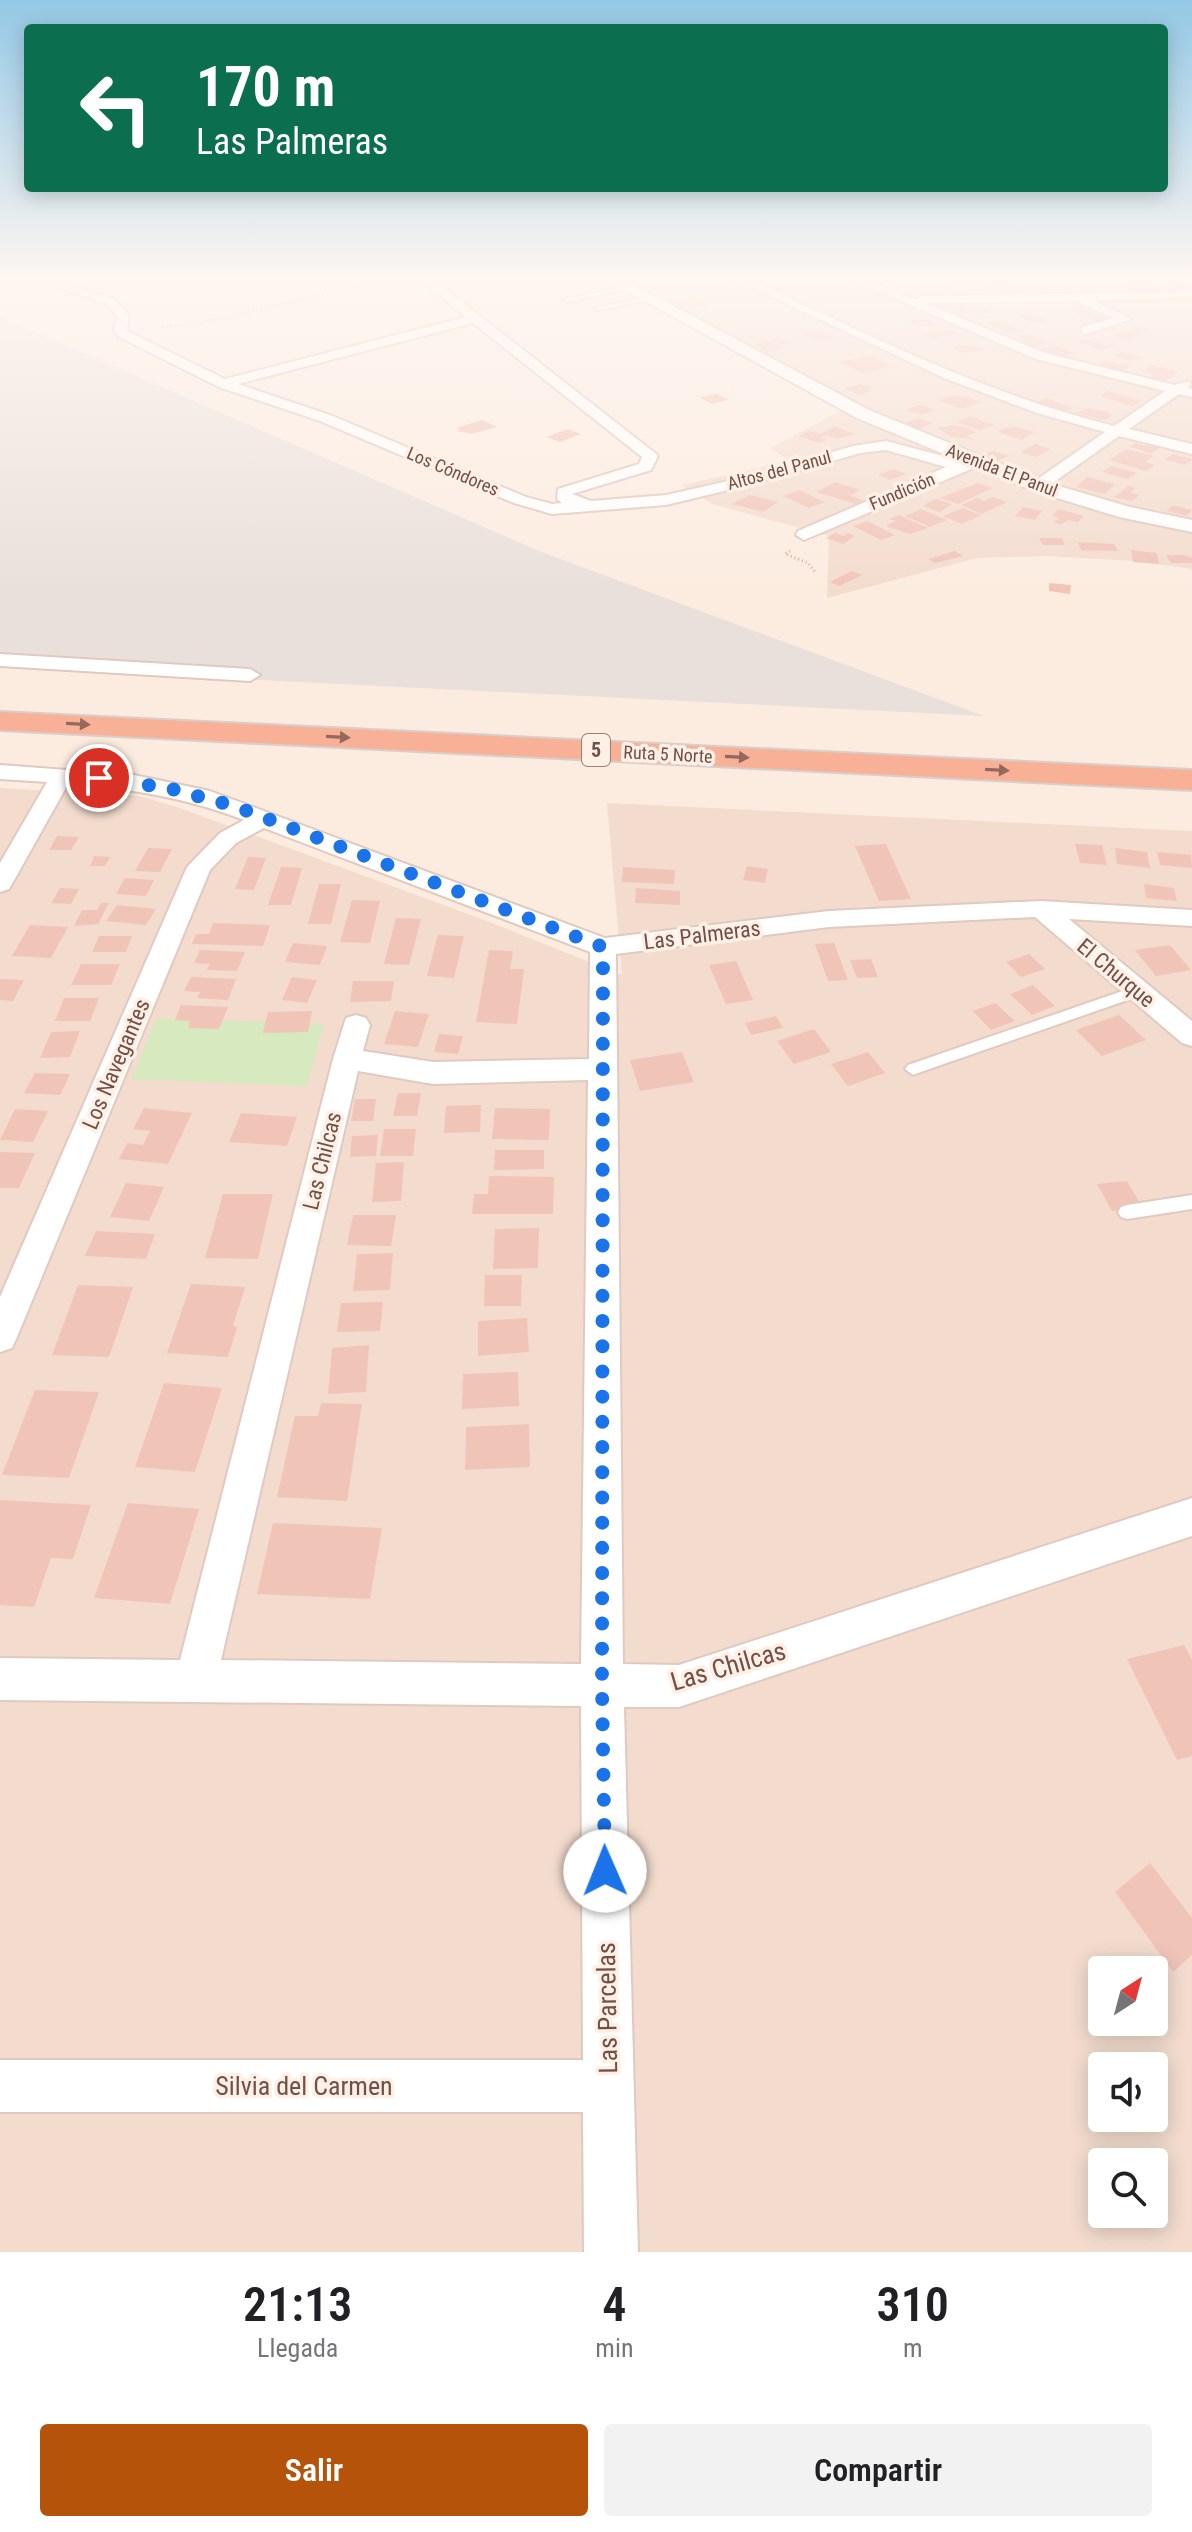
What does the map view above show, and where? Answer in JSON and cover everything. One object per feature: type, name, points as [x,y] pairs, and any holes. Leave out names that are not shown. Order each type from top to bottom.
[{"type":"highway","name":"Ruta 5 Norte","points":[[0,696],[1192,754]]},
{"type":"highway","name":"Ruta 5 Norte","points":[[0,721],[1192,780]]},
{"type":"street","name":"Los Cóndores","points":[[220,382],[325,418],[540,507],[673,498]]},
{"type":"street","points":[[224,384],[231,382]]},
{"type":"street","points":[[557,382],[650,456],[646,467],[564,492],[565,499],[585,506]]},
{"type":"street","name":"Avenida El Panul","points":[[803,382],[863,414],[1038,486],[1139,516],[1192,526]]},
{"type":"street","points":[[967,382],[1046,412],[1192,449]]},
{"type":"street","points":[[1144,382],[1192,393]]},
{"type":"street","points":[[1038,486],[1186,382]]},
{"type":"street","points":[[863,414],[886,445]]},
{"type":"street","name":"Altos del Panul","points":[[673,498],[858,449],[886,445],[961,466]]},
{"type":"street","name":"Fundición","points":[[804,535],[961,466],[1003,472]]},
{"type":"street","points":[[0,660],[250,675]]},
{"type":"street","name":"Las Palmeras","points":[[0,772],[62,775],[168,788],[223,802],[603,947],[829,919],[1041,909],[1192,918]]},
{"type":"street","points":[[0,884],[62,775]]},
{"type":"street","name":"Los Navegantes","points":[[0,1337],[199,867],[228,838],[264,818]]},
{"type":"street","name":"El Churque","points":[[1041,909],[1192,1036]]},
{"type":"street","name":"Las Parcelas","points":[[603,947],[602,1686],[611,2252]]},
{"type":"street","name":"Las Chilcas","points":[[195,1682],[356,1025]]},
{"type":"street","points":[[347,1059],[433,1073],[603,1069]]},
{"type":"street","name":"Las Chilcas","points":[[0,1679],[679,1686],[1192,1517]]},
{"type":"street","name":"Silvia del Carmen","points":[[0,2086],[608,2086]]},
{"type":"lane","points":[[913,1069],[1137,991]]},
{"type":"lane","points":[[1127,1212],[1192,1202]]},
{"type":"shaded area","points":[[0,382],[150,382],[544,553],[984,716],[0,667]]},
{"type":"shaded area","points":[[817,382],[1192,382],[1192,569],[1136,561],[1047,556],[977,558],[827,598],[829,536],[712,504],[682,485],[789,461],[770,448],[857,402]]},
{"type":"shaded area","points":[[0,788],[139,796],[180,808],[479,918],[622,975],[607,803],[1192,831],[1192,2252],[0,2252]]},
{"type":"green space","points":[[156,1018],[324,1024],[307,1086],[131,1079]]},
{"type":"building","points":[[860,384],[872,387],[868,389],[872,390],[861,396],[845,389]]},
{"type":"building","points":[[1108,391],[1142,400],[1132,407],[1101,396]]},
{"type":"building","points":[[717,394],[729,400],[711,404],[699,397]]},
{"type":"building","points":[[951,396],[981,402],[962,409],[939,401]]},
{"type":"building","points":[[1046,398],[1074,408],[1064,411],[1034,403]]},
{"type":"building","points":[[920,405],[935,410],[921,415],[906,410]]},
{"type":"building","points":[[1088,408],[1108,412],[1112,416],[1107,420],[1074,414]]},
{"type":"building","points":[[970,416],[995,425],[980,430],[956,422]]},
{"type":"building","points":[[919,418],[933,423],[918,429],[903,423]]},
{"type":"building","points":[[482,420],[497,427],[471,434],[457,431],[461,430],[456,428]]},
{"type":"building","points":[[953,425],[976,433],[965,435],[973,439],[952,437],[937,428]]},
{"type":"building","points":[[834,426],[855,434],[837,439],[826,435],[820,438],[827,439],[820,443],[798,436],[810,431],[821,434]]},
{"type":"building","points":[[1016,427],[1034,432],[1022,440],[998,432],[1005,428]]},
{"type":"building","points":[[568,429],[581,434],[560,442],[546,437]]},
{"type":"building","points":[[1136,443],[1161,447],[1151,454],[1129,446]]},
{"type":"building","points":[[1035,444],[1051,449],[1036,457],[1020,452]]},
{"type":"building","points":[[1126,449],[1154,456],[1145,462],[1155,465],[1146,471],[1109,460]]},
{"type":"building","points":[[993,451],[1009,456],[994,462],[979,456]]},
{"type":"building","points":[[1173,454],[1192,460],[1184,465],[1165,459]]},
{"type":"building","points":[[1111,466],[1137,473],[1128,479],[1102,472]]},
{"type":"building","points":[[894,469],[906,474],[890,480],[878,475]]},
{"type":"building","points":[[1087,477],[1115,484],[1105,494],[1076,487]]},
{"type":"building","points":[[835,482],[860,490],[850,496],[863,500],[856,504],[816,492]]},
{"type":"building","points":[[978,483],[993,488],[958,504],[940,498]]},
{"type":"building","points":[[1128,486],[1135,488],[1130,493],[1139,495],[1132,501],[1114,497]]},
{"type":"building","points":[[799,490],[825,502],[809,508],[783,496]]},
{"type":"building","points":[[750,495],[778,502],[764,512],[731,504]]},
{"type":"building","points":[[993,497],[1007,502],[982,514],[961,505],[977,498],[984,501]]},
{"type":"building","points":[[935,499],[952,504],[940,512],[923,506]]},
{"type":"building","points":[[1173,505],[1192,510],[1187,516],[1167,511]]},
{"type":"building","points":[[1023,507],[1042,511],[1035,520],[1015,516]]},
{"type":"building","points":[[963,508],[981,515],[962,524],[943,516]]},
{"type":"building","points":[[921,509],[947,520],[930,527],[905,516]]},
{"type":"building","points":[[1058,509],[1084,516],[1078,522],[1053,522],[1060,518],[1052,516]]},
{"type":"building","points":[[899,515],[928,528],[910,534],[886,526],[895,521],[889,519]]},
{"type":"building","points":[[867,521],[895,535],[881,540],[853,526]]},
{"type":"building","points":[[835,533],[855,536],[843,544],[826,538]]},
{"type":"building","points":[[1039,538],[1062,538],[1065,545],[1043,545]]},
{"type":"building","points":[[1078,542],[1114,544],[1118,551],[1081,550]]},
{"type":"building","points":[[1131,550],[1157,553],[1159,564],[1133,562]]},
{"type":"building","points":[[955,551],[963,556],[935,563],[928,559]]},
{"type":"building","points":[[1166,555],[1184,555],[1192,558],[1192,563],[1171,563]]},
{"type":"building","points":[[852,571],[862,575],[839,586],[830,582]]},
{"type":"building","points":[[1049,583],[1071,585],[1070,594],[1049,591]]},
{"type":"building","points":[[57,836],[79,837],[71,850],[49,850]]},
{"type":"building","points":[[886,844],[911,899],[879,901],[855,846]]},
{"type":"building","points":[[1075,844],[1102,845],[1107,865],[1080,863]]},
{"type":"building","points":[[148,848],[172,849],[160,872],[135,871]]},
{"type":"building","points":[[1115,848],[1147,852],[1150,868],[1117,864]]},
{"type":"building","points":[[1157,852],[1191,855],[1192,868],[1160,865]]},
{"type":"building","points":[[94,856],[110,857],[105,866],[90,866]]},
{"type":"building","points":[[248,857],[266,858],[254,890],[235,889]]},
{"type":"building","points":[[747,866],[768,869],[765,883],[743,880]]},
{"type":"building","points":[[281,867],[302,868],[291,905],[268,905]]},
{"type":"building","points":[[623,867],[675,870],[674,884],[622,882]]},
{"type":"building","points":[[125,878],[154,880],[146,896],[116,894]]},
{"type":"building","points":[[319,884],[341,884],[331,924],[308,924]]},
{"type":"building","points":[[1144,884],[1174,888],[1177,901],[1146,898]]},
{"type":"building","points":[[60,888],[79,889],[71,904],[51,903]]},
{"type":"building","points":[[636,888],[680,891],[680,905],[635,903]]},
{"type":"building","points":[[352,900],[380,901],[370,943],[340,942]]},
{"type":"building","points":[[101,903],[109,903],[98,924],[74,926],[82,910],[97,910]]},
{"type":"building","points":[[117,905],[156,909],[146,925],[106,921]]},
{"type":"building","points":[[396,918],[421,919],[409,965],[384,964]]},
{"type":"building","points":[[213,923],[270,925],[263,946],[192,944],[196,934],[209,934]]},
{"type":"building","points":[[30,925],[68,927],[51,958],[12,956]]},
{"type":"building","points":[[438,935],[464,936],[454,978],[427,976]]},
{"type":"building","points":[[99,936],[132,936],[126,952],[92,952]]},
{"type":"building","points":[[293,943],[327,946],[320,965],[285,962]]},
{"type":"building","points":[[834,943],[848,980],[828,981],[815,944]]},
{"type":"building","points":[[1170,945],[1191,970],[1156,976],[1135,950]]},
{"type":"building","points":[[200,950],[245,952],[237,971],[207,970],[210,964],[194,963]]},
{"type":"building","points":[[489,950],[513,951],[510,969],[524,969],[517,1024],[476,1022]]},
{"type":"building","points":[[1029,954],[1045,969],[1021,977],[1006,962]]},
{"type":"building","points":[[871,959],[878,977],[857,978],[850,960]]},
{"type":"building","points":[[736,961],[753,1000],[726,1004],[709,965]]},
{"type":"building","points":[[81,964],[120,964],[111,985],[71,985]]},
{"type":"building","points":[[191,977],[236,979],[228,1000],[197,998],[200,992],[184,991]]},
{"type":"building","points":[[292,977],[317,980],[307,1003],[282,1000]]},
{"type":"building","points":[[0,979],[24,980],[13,1001],[0,1000]]},
{"type":"building","points":[[353,981],[394,981],[391,1001],[350,1002]]},
{"type":"building","points":[[1033,985],[1055,1006],[1032,1015],[1010,994]]},
{"type":"building","points":[[64,998],[99,998],[90,1021],[55,1021]]},
{"type":"building","points":[[995,1003],[1015,1021],[991,1030],[973,1011]]},
{"type":"building","points":[[181,1005],[228,1007],[219,1029],[188,1028],[190,1021],[175,1020]]},
{"type":"building","points":[[312,1011],[308,1032],[263,1033],[268,1012]]},
{"type":"building","points":[[395,1011],[429,1014],[418,1047],[384,1044]]},
{"type":"building","points":[[1119,1015],[1146,1040],[1102,1056],[1076,1030]]},
{"type":"building","points":[[776,1016],[783,1028],[751,1035],[745,1023]]},
{"type":"building","points":[[814,1029],[831,1052],[794,1064],[777,1041]]},
{"type":"building","points":[[80,1031],[70,1057],[40,1058],[51,1032]]},
{"type":"building","points":[[439,1034],[463,1036],[458,1054],[434,1052]]},
{"type":"building","points":[[682,1052],[694,1082],[640,1091],[630,1060]]},
{"type":"building","points":[[868,1052],[885,1073],[848,1086],[831,1064]]},
{"type":"building","points":[[35,1073],[70,1074],[60,1095],[24,1093]]},
{"type":"building","points":[[398,1093],[421,1093],[417,1116],[393,1116]]},
{"type":"building","points":[[355,1099],[376,1099],[373,1121],[351,1121]]},
{"type":"building","points":[[481,1105],[480,1132],[444,1133],[446,1106]]},
{"type":"building","points":[[144,1108],[192,1113],[168,1164],[119,1159],[127,1143],[143,1145],[150,1131],[133,1129]]},
{"type":"building","points":[[495,1108],[550,1109],[549,1140],[492,1139]]},
{"type":"building","points":[[15,1109],[48,1111],[33,1142],[0,1140]]},
{"type":"building","points":[[241,1113],[297,1117],[287,1146],[229,1142]]},
{"type":"building","points":[[384,1129],[416,1129],[413,1156],[380,1156]]},
{"type":"building","points":[[378,1135],[376,1156],[350,1157],[352,1136]]},
{"type":"building","points":[[495,1150],[544,1150],[544,1169],[494,1170]]},
{"type":"building","points":[[0,1152],[35,1153],[19,1188],[0,1188]]},
{"type":"building","points":[[404,1162],[401,1201],[372,1202],[376,1163]]},
{"type":"building","points":[[489,1176],[554,1177],[553,1214],[472,1214],[474,1194],[488,1194]]},
{"type":"building","points":[[1127,1181],[1142,1207],[1112,1211],[1097,1184]]},
{"type":"building","points":[[126,1183],[164,1187],[149,1221],[110,1217]]},
{"type":"building","points":[[223,1194],[273,1194],[258,1259],[205,1258]]},
{"type":"building","points":[[353,1215],[396,1215],[391,1246],[347,1245]]},
{"type":"building","points":[[539,1228],[538,1268],[493,1269],[495,1229]]},
{"type":"building","points":[[96,1231],[155,1234],[146,1259],[85,1256]]},
{"type":"building","points":[[393,1253],[390,1290],[353,1291],[357,1254]]},
{"type":"building","points":[[485,1275],[522,1275],[521,1306],[484,1306]]},
{"type":"building","points":[[191,1284],[245,1287],[233,1326],[237,1327],[228,1357],[167,1353]]},
{"type":"building","points":[[78,1285],[133,1287],[109,1357],[52,1355]]},
{"type":"building","points":[[383,1302],[380,1331],[337,1332],[341,1303]]},
{"type":"building","points":[[527,1318],[529,1352],[478,1356],[478,1321]]},
{"type":"building","points":[[369,1345],[366,1392],[328,1394],[332,1348]]},
{"type":"building","points":[[518,1372],[519,1406],[462,1409],[463,1374]]},
{"type":"building","points":[[164,1383],[222,1388],[195,1472],[135,1467]]},
{"type":"building","points":[[35,1390],[99,1392],[69,1478],[2,1475]]},
{"type":"building","points":[[321,1403],[362,1404],[347,1501],[277,1497],[295,1416],[318,1416]]},
{"type":"building","points":[[529,1424],[530,1467],[465,1470],[466,1427]]},
{"type":"building","points":[[0,1500],[91,1505],[73,1559],[51,1558],[34,1607],[0,1605]]},
{"type":"building","points":[[128,1503],[199,1509],[170,1604],[94,1598]]},
{"type":"building","points":[[273,1523],[382,1528],[370,1599],[257,1594]]},
{"type":"building","points":[[1184,1645],[1192,1660],[1192,1756],[1177,1760],[1127,1659]]},
{"type":"building","points":[[1150,1863],[1192,1918],[1192,1955],[1173,1972],[1168,1965],[1168,1956],[1161,1956],[1115,1892]]},
{"type":"route","points":[[99,778],[168,788],[234,806],[603,947],[602,1686],[605,1871]]}]
